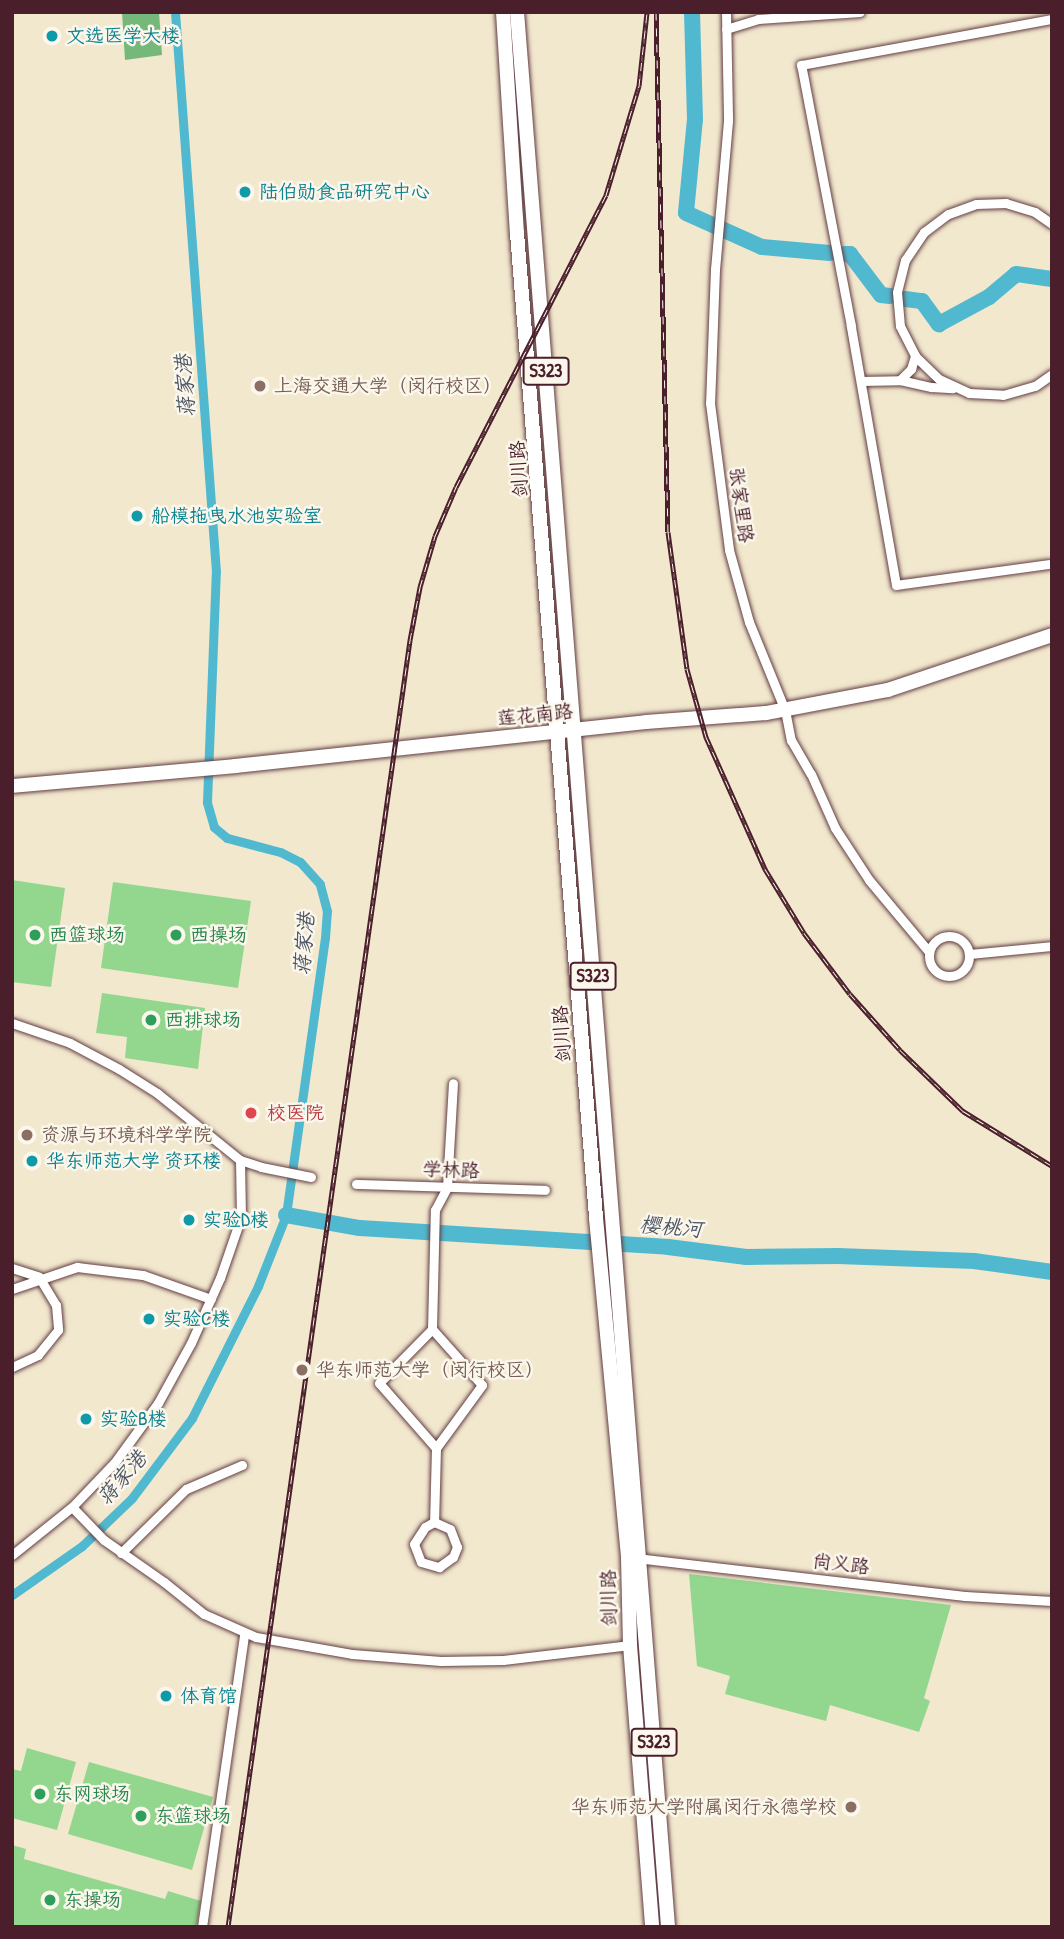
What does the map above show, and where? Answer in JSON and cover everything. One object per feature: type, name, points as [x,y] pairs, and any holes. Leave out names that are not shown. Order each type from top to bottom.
[{"type":"main road","name":"剑川路","points":[[503,12],[517,233],[596,1218],[633,1558],[668,1927]]},
{"type":"main road","name":"剑川路","points":[[517,12],[616,1264],[633,1558],[630,1644],[652,1927]]},
{"type":"main road","name":"莲花南路","points":[[12,786],[785,710],[888,690],[1052,635]]},
{"type":"street","name":"张家里路","points":[[726,12],[727,121],[709,404],[729,550],[749,622],[785,710],[791,740],[811,774],[835,828],[869,880],[929,952]]},
{"type":"street","points":[[726,29],[758,19],[860,12]]},
{"type":"street","points":[[1051,567],[896,585],[802,65],[1052,19]]},
{"type":"street","points":[[1052,223],[1035,212],[1006,203],[976,204],[948,214],[924,232],[905,260],[897,292],[900,326],[915,356],[939,379],[969,393],[1003,395],[1035,386],[1052,374]]},
{"type":"street","points":[[900,380],[911,369],[915,356]]},
{"type":"street","points":[[861,381],[900,380],[931,387],[959,388]]},
{"type":"street","points":[[953,936],[964,943],[969,954],[965,967],[947,976],[931,965],[929,952],[935,941],[953,936]]},
{"type":"street","points":[[969,954],[1052,947]]},
{"type":"street","points":[[12,1023],[70,1042],[119,1069],[157,1093],[240,1160],[311,1177]]},
{"type":"street","points":[[436,1448],[379,1383],[432,1329],[435,1210],[447,1187],[453,1083]]},
{"type":"street","points":[[12,1555],[72,1507],[116,1462],[158,1403],[211,1298],[241,1217],[240,1160]]},
{"type":"street","name":"学林路","points":[[356,1184],[545,1190]]},
{"type":"street","points":[[12,1289],[77,1267],[144,1275],[211,1298]]},
{"type":"street","points":[[12,1268],[39,1278],[56,1305],[58,1330],[38,1355],[12,1367]]},
{"type":"street","points":[[432,1329],[482,1385],[436,1448],[434,1522]]},
{"type":"street","points":[[117,1550],[186,1489],[242,1465]]},
{"type":"street","points":[[72,1507],[84,1522],[117,1550],[185,1597],[204,1614],[244,1634],[352,1654],[441,1661],[503,1660],[630,1644]]},
{"type":"street","points":[[434,1522],[450,1529],[457,1547],[453,1557],[439,1567],[421,1562],[414,1544],[425,1527],[434,1522]]},
{"type":"street","name":"尚义路","points":[[633,1558],[965,1596],[1052,1601]]},
{"type":"street","points":[[202,1927],[244,1634]]},
{"type":"green space","points":[[122,12],[159,12],[162,55],[125,60]]},
{"type":"green space","name":"西篮球场","points":[[12,880],[65,888],[51,987],[12,982]]},
{"type":"green space","name":"西操场","points":[[113,882],[251,901],[238,988],[101,968]]},
{"type":"green space","name":"西排球场","points":[[102,993],[205,1008],[198,1069],[125,1058],[127,1037],[96,1033]]},
{"type":"green space","points":[[689,1574],[951,1605],[924,1698],[930,1701],[919,1732],[830,1705],[826,1721],[725,1694],[730,1676],[697,1666]]},
{"type":"green space","name":"东网球场","points":[[27,1748],[76,1762],[57,1830],[12,1818],[12,1769],[21,1771]]},
{"type":"green space","name":"东篮球场","points":[[89,1762],[213,1797],[192,1870],[68,1834]]},
{"type":"green space","points":[[12,1845],[26,1849],[24,1859],[165,1899],[168,1891],[201,1901],[196,1927],[12,1927]]},
{"type":"waterway","name":"蒋家港","points":[[12,1595],[82,1546],[132,1498],[192,1418],[258,1286],[286,1215],[325,938],[327,911],[320,884],[300,862],[280,852],[227,838],[214,827],[207,802],[216,572],[175,12]]},
{"type":"waterway","points":[[692,12],[695,119],[686,213],[762,247],[830,253]]},
{"type":"waterway","points":[[845,254],[850,254],[881,295],[890,296]]},
{"type":"waterway","points":[[905,299],[922,301],[939,324],[989,297],[1016,274],[1052,279]]},
{"type":"waterway","name":"樱桃河","points":[[286,1215],[360,1228],[668,1247],[746,1257],[838,1256],[974,1261],[1052,1272]]},
{"type":"railway","points":[[228,1927],[410,640],[420,587],[435,536],[456,487],[606,195],[639,86],[647,12]]},
{"type":"railway","points":[[656,12],[668,532],[687,669],[706,737],[765,869],[804,933],[850,994],[900,1050],[963,1111],[1052,1166]]},
{"type":"place","name":"文选医学大楼","points":[[52,36]]},
{"type":"place","name":"陆伯勋食品研究中心","points":[[245,192]]},
{"type":"place","name":"上海交通大学（闵行校区）","points":[[260,386]]},
{"type":"place","name":"船模拖曳水池实验室","points":[[137,516]]},
{"type":"place","name":"西篮球场","points":[[35,935]]},
{"type":"place","name":"西操场","points":[[176,935]]},
{"type":"place","name":"西排球场","points":[[151,1020]]},
{"type":"place","name":"校医院","points":[[251,1113]]},
{"type":"place","name":"资源与环境科学学院","points":[[27,1135]]},
{"type":"place","name":"华东师范大学 资环楼","points":[[32,1161]]},
{"type":"place","name":"实验D楼","points":[[189,1220]]},
{"type":"place","name":"实验C楼","points":[[149,1319]]},
{"type":"place","name":"华东师范大学（闵行校区）","points":[[302,1370]]},
{"type":"place","name":"实验B楼","points":[[86,1419]]},
{"type":"place","name":"体育馆","points":[[166,1696]]},
{"type":"place","name":"东网球场","points":[[40,1794]]},
{"type":"place","name":"华东师范大学附属闵行永德学校","points":[[851,1807]]},
{"type":"place","name":"东篮球场","points":[[141,1816]]},
{"type":"place","name":"东操场","points":[[50,1900]]}]
